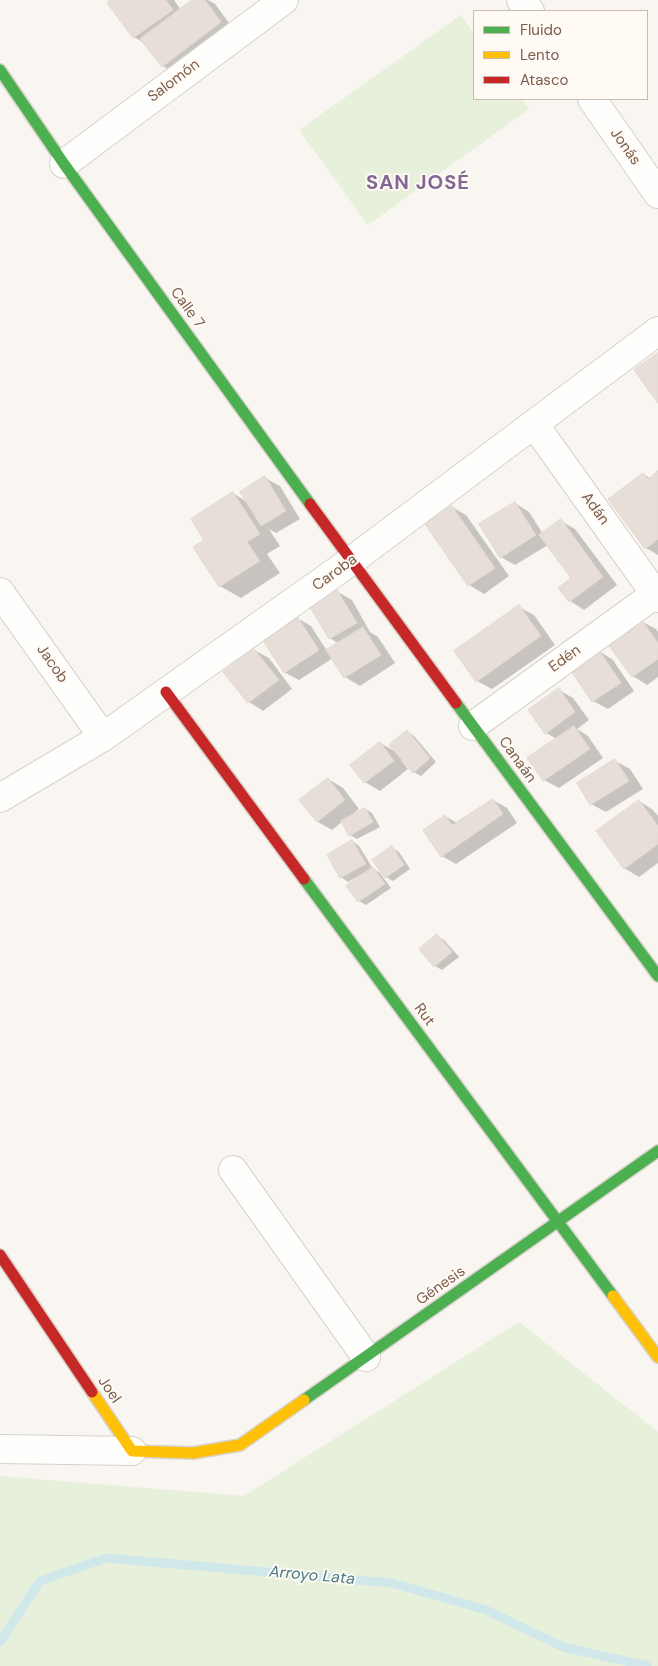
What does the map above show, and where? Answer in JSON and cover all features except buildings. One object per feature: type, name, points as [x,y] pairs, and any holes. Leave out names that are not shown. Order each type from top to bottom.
[{"type":"street","name":"Salomón","points":[[64,164],[255,8],[284,0]]},
{"type":"street","points":[[521,0],[529,10]]},
{"type":"street","name":"Calle 7","points":[[0,70],[64,164],[352,561]]},
{"type":"street","name":"Jonás","points":[[593,100],[658,194]]},
{"type":"street","name":"Caroba","points":[[0,798],[103,737],[352,561],[658,331]]},
{"type":"street","name":"Adán","points":[[534,424],[657,594]]},
{"type":"street","name":"Canaán","points":[[352,561],[658,976]]},
{"type":"street","name":"Jacob","points":[[0,592],[103,737]]},
{"type":"street","name":"Edén","points":[[473,726],[657,594]]},
{"type":"street","name":"Rut","points":[[166,692],[658,1357]]},
{"type":"street","name":"Génesis","points":[[132,1451],[193,1453],[240,1445],[658,1150]]},
{"type":"street","points":[[232,1170],[366,1357]]},
{"type":"street","name":"Joel","points":[[0,1255],[132,1451]]},
{"type":"street","points":[[0,1449],[132,1451]]},
{"type":"green space","points":[[461,15],[473,33],[473,100],[523,100],[529,109],[368,225],[299,130]]},
{"type":"green space","points":[[519,1322],[658,1432],[658,1666],[0,1666],[0,1476],[244,1496]]},
{"type":"waterway","name":"Arroyo Lata","points":[[0,1642],[40,1581],[106,1558],[392,1583],[486,1610],[563,1647],[647,1666]]},
{"type":"traffic: fast","points":[[0,70],[64,164],[310,504]]},
{"type":"traffic: fast","points":[[456,703],[658,976]]},
{"type":"traffic: fast","points":[[304,879],[613,1296]]},
{"type":"traffic: fast","points":[[304,1400],[658,1151]]},
{"type":"traffic: slow","points":[[613,1296],[658,1357]]},
{"type":"traffic: slow","points":[[92,1392],[132,1451],[193,1453],[240,1445],[304,1400]]},
{"type":"traffic: jam","points":[[310,504],[456,703]]},
{"type":"traffic: jam","points":[[166,692],[304,879]]},
{"type":"traffic: jam","points":[[0,1255],[92,1392]]},
{"type":"district","name":"SAN JOSÉ","points":[[418,184]]}]
